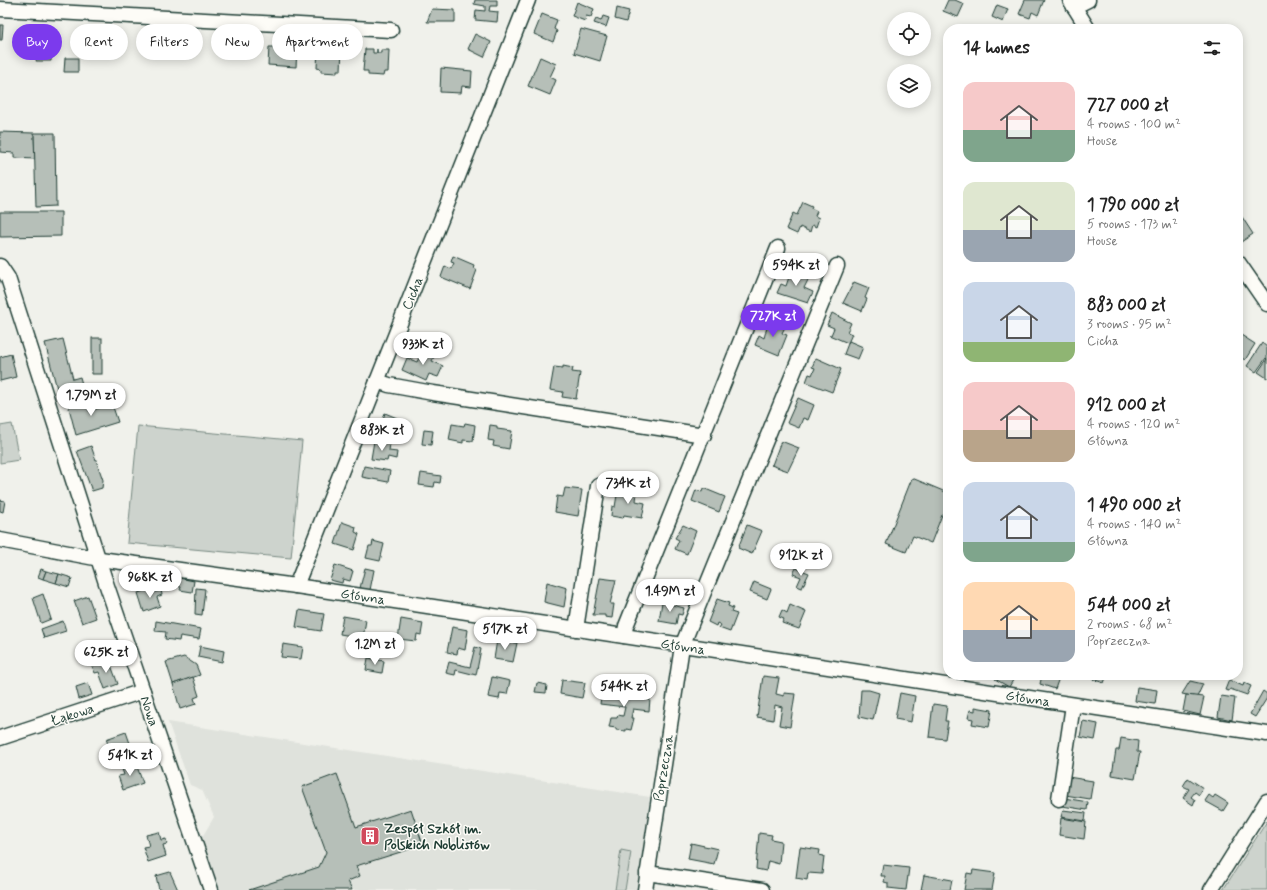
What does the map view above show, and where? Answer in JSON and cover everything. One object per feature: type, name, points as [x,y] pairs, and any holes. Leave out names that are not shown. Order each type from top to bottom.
[{"type":"street","name":"Cicha","points":[[296,586],[528,0]]},
{"type":"street","points":[[1085,24],[1072,3],[1088,0]]},
{"type":"street","points":[[0,10],[391,30]]},
{"type":"street","points":[[624,636],[626,626],[778,248]]},
{"type":"street","name":"Nowa","points":[[0,266],[8,278],[100,559],[106,583],[211,890]]},
{"type":"street","name":"Poprzeczna","points":[[645,890],[682,646],[836,266]]},
{"type":"street","points":[[1243,269],[1267,304]]},
{"type":"street","points":[[377,381],[389,385],[433,393],[704,434]]},
{"type":"street","points":[[576,629],[598,486]]},
{"type":"street","points":[[0,540],[100,559]]},
{"type":"street","name":"Główna","points":[[100,559],[296,586],[1267,734]]},
{"type":"street","name":"Łąkowa","points":[[0,738],[143,691]]},
{"type":"street","points":[[1058,799],[1073,705]]},
{"type":"street","points":[[1211,890],[1267,801]]},
{"type":"street","points":[[647,873],[762,890]]},
{"type":"shaded area","points":[[12,424],[19,460],[0,463],[0,426]]},
{"type":"shaded area","points":[[138,426],[302,441],[291,558],[127,543]]},
{"type":"shaded area","points":[[168,722],[650,797],[637,890],[220,890],[202,837],[214,817],[202,790],[190,785]]},
{"type":"shaded area","points":[[1267,821],[1267,890],[1223,890]]},
{"type":"shaded area","points":[[621,850],[631,852],[625,890],[615,890]]},
{"type":"building","points":[[475,0],[497,0],[497,6],[490,6],[489,11],[498,12],[497,22],[475,20],[476,10],[485,11],[485,6],[474,4]]},
{"type":"building","points":[[948,0],[955,0],[964,4],[958,17],[943,11]]},
{"type":"building","points":[[1025,0],[1044,0],[1038,15],[1032,12],[1030,18],[1019,14]]},
{"type":"building","points":[[577,2],[594,9],[591,17],[586,16],[585,21],[572,16]]},
{"type":"building","points":[[997,5],[1008,9],[1003,22],[992,17]]},
{"type":"building","points":[[617,8],[629,11],[626,22],[615,19]]},
{"type":"building","points":[[432,9],[455,10],[455,22],[427,22]]},
{"type":"building","points":[[542,14],[557,20],[554,29],[557,31],[553,42],[534,34]]},
{"type":"building","points":[[603,16],[609,18],[606,27],[594,23],[596,19],[601,21]]},
{"type":"building","points":[[0,25],[3,25],[2,40],[0,40]]},
{"type":"building","points":[[581,29],[607,36],[600,61],[574,53]]},
{"type":"building","points":[[475,34],[491,42],[484,57],[468,49]]},
{"type":"building","points":[[269,47],[272,47],[272,60],[296,60],[296,67],[268,65]]},
{"type":"building","points":[[365,49],[373,49],[373,53],[381,53],[381,50],[389,50],[388,72],[384,72],[383,76],[368,75],[368,71],[363,71]]},
{"type":"building","points":[[540,57],[556,64],[550,77],[556,80],[550,95],[528,86]]},
{"type":"building","points":[[65,58],[70,58],[70,60],[78,60],[78,72],[64,72]]},
{"type":"building","points":[[36,60],[51,60],[51,61]]},
{"type":"building","points":[[317,60],[341,60],[341,70],[337,70],[337,73],[321,72],[321,69],[317,68]]},
{"type":"building","points":[[441,68],[472,71],[471,87],[462,86],[461,93],[440,92]]},
{"type":"building","points":[[0,132],[34,133],[35,159],[14,158],[14,153],[0,152]]},
{"type":"building","points":[[34,133],[55,133],[56,206],[36,207]]},
{"type":"building","points":[[803,202],[812,206],[811,208],[817,211],[815,216],[819,218],[816,227],[812,225],[810,232],[800,227],[797,234],[786,229],[793,213],[797,215]]},
{"type":"building","points":[[0,212],[61,212],[61,236],[0,237]]},
{"type":"building","points":[[1243,219],[1253,234],[1243,241]]},
{"type":"building","points":[[453,256],[474,265],[473,268],[477,270],[470,289],[441,277],[445,266],[451,269],[454,263],[451,262]]},
{"type":"building","points":[[792,268],[809,278],[804,288],[813,292],[808,303],[777,293],[781,284],[786,286]]},
{"type":"building","points":[[854,282],[869,288],[865,298],[867,299],[862,311],[843,303]]},
{"type":"building","points":[[832,313],[851,323],[847,332],[852,334],[848,343],[829,335],[831,335],[834,328],[827,325]]},
{"type":"building","points":[[769,320],[785,327],[782,333],[787,335],[779,355],[755,345],[759,335],[764,338]]},
{"type":"building","points":[[1243,336],[1255,344],[1245,360],[1243,359]]},
{"type":"building","points":[[92,338],[102,338],[102,374],[92,374]]},
{"type":"building","points":[[63,339],[73,379],[80,377],[86,399],[68,404],[66,398],[60,400],[45,343]]},
{"type":"building","points":[[849,341],[863,347],[858,359],[844,354]]},
{"type":"building","points":[[1262,343],[1267,347],[1267,359],[1266,358],[1256,372],[1247,366]]},
{"type":"building","points":[[423,349],[435,354],[432,361],[443,366],[438,377],[429,374],[426,381],[402,370],[407,358],[417,362]]},
{"type":"building","points":[[11,354],[16,377],[0,381],[0,357]]},
{"type":"building","points":[[816,358],[841,369],[832,392],[806,382],[809,374],[812,375],[815,368],[812,367]]},
{"type":"building","points":[[1267,359],[1267,378],[1258,372]]},
{"type":"building","points":[[563,366],[573,368],[572,372],[580,373],[576,399],[562,397],[563,392],[550,390],[554,367],[563,368]]},
{"type":"building","points":[[798,398],[814,405],[808,420],[803,418],[799,428],[787,423]]},
{"type":"building","points":[[86,399],[89,411],[112,404],[118,422],[76,435],[68,404]]},
{"type":"building","points":[[385,413],[397,418],[395,424],[383,419]]},
{"type":"building","points":[[383,419],[395,424],[388,441],[376,436]]},
{"type":"building","points":[[465,423],[475,425],[473,441],[463,440],[463,443],[449,440],[452,424],[464,426]]},
{"type":"building","points":[[490,425],[497,426],[497,429],[512,431],[509,449],[493,446],[494,441],[488,440]]},
{"type":"building","points":[[424,430],[433,431],[431,445],[422,444]]},
{"type":"building","points":[[374,441],[390,443],[389,451],[397,452],[396,459],[388,457],[387,461],[371,459]]},
{"type":"building","points":[[781,441],[799,448],[788,471],[771,465]]},
{"type":"building","points":[[91,446],[103,480],[102,488],[92,491],[77,451]]},
{"type":"building","points":[[364,466],[390,471],[388,482],[362,477]]},
{"type":"building","points":[[421,473],[441,476],[440,483],[435,482],[434,487],[419,485]]},
{"type":"building","points":[[912,478],[943,491],[943,516],[931,543],[913,536],[906,552],[886,544]]},
{"type":"building","points":[[565,488],[582,490],[578,516],[555,512],[557,496],[563,497]]},
{"type":"building","points":[[703,488],[725,497],[719,512],[692,501],[696,490],[702,492]]},
{"type":"building","points":[[618,489],[637,492],[636,501],[645,503],[642,518],[624,515],[623,518],[611,516],[612,506],[615,507]]},
{"type":"building","points":[[0,500],[5,501],[3,512],[0,511]]},
{"type":"building","points":[[342,522],[356,527],[355,532],[359,534],[354,550],[335,544]]},
{"type":"building","points":[[683,525],[696,531],[687,554],[675,549],[679,540],[675,538]]},
{"type":"building","points":[[747,525],[762,531],[752,554],[738,548]]},
{"type":"building","points":[[373,541],[384,544],[380,561],[366,558],[369,546],[372,546]]},
{"type":"building","points":[[335,565],[353,571],[350,581],[343,579],[342,583],[330,580]]},
{"type":"building","points":[[365,568],[374,570],[370,590],[360,588]]},
{"type":"building","points":[[796,568],[809,573],[802,588],[797,586],[801,577],[793,574]]},
{"type":"building","points":[[41,569],[46,571],[43,579],[38,577]]},
{"type":"building","points":[[46,571],[59,574],[56,583],[43,579]]},
{"type":"building","points":[[59,574],[72,578],[69,587],[56,583]]},
{"type":"building","points":[[174,577],[194,581],[192,592],[180,590],[181,587],[172,585]]},
{"type":"building","points":[[600,578],[616,580],[610,604],[614,604],[612,618],[605,617],[605,615],[593,615]]},
{"type":"building","points":[[547,582],[567,588],[564,607],[544,602]]},
{"type":"building","points":[[754,582],[771,589],[767,599],[750,592]]},
{"type":"building","points":[[153,587],[155,592],[161,590],[162,595],[157,597],[160,606],[144,612],[138,593]]},
{"type":"building","points":[[196,588],[205,589],[202,615],[195,614]]},
{"type":"building","points":[[43,594],[51,619],[41,623],[33,598]]},
{"type":"building","points":[[88,596],[96,618],[82,623],[74,601]]},
{"type":"building","points":[[717,599],[729,603],[728,606],[733,608],[731,612],[737,614],[730,632],[719,628],[721,625],[717,623],[716,626],[708,622]]},
{"type":"building","points":[[662,602],[684,608],[682,615],[678,614],[676,624],[659,621]]},
{"type":"building","points":[[790,605],[806,612],[799,629],[782,623],[784,619],[779,617],[782,610],[787,613]]},
{"type":"building","points":[[299,610],[324,614],[321,631],[296,627]]},
{"type":"building","points":[[343,616],[366,620],[363,638],[340,634]]},
{"type":"building","points":[[401,619],[423,623],[421,635],[417,634],[416,641],[398,639]]},
{"type":"building","points":[[63,621],[66,631],[44,638],[41,629]]},
{"type":"building","points":[[156,621],[201,629],[199,639],[180,636],[179,641],[165,639],[166,632],[155,631]]},
{"type":"building","points":[[452,627],[468,630],[465,650],[458,648],[457,654],[447,652]]},
{"type":"building","points":[[497,640],[517,643],[513,662],[494,659]]},
{"type":"building","points":[[283,644],[303,647],[301,659],[281,657]]},
{"type":"building","points":[[200,646],[224,651],[222,662],[198,657]]},
{"type":"building","points":[[475,647],[481,649],[476,675],[456,670],[455,675],[446,673],[449,662],[470,667]]},
{"type":"building","points":[[184,657],[196,665],[200,675],[173,684],[166,662]]},
{"type":"building","points":[[368,658],[384,661],[382,673],[366,670]]},
{"type":"building","points":[[109,660],[118,684],[105,689],[99,672],[95,673],[92,666]]},
{"type":"building","points":[[763,676],[779,678],[776,694],[784,696],[784,693],[795,694],[790,727],[779,725],[782,707],[775,705],[773,720],[757,717]]},
{"type":"building","points":[[193,677],[199,696],[194,698],[196,704],[180,709],[173,684]]},
{"type":"building","points":[[492,677],[510,681],[507,694],[500,693],[499,699],[488,697]]},
{"type":"building","points":[[562,680],[585,683],[582,698],[560,694]]},
{"type":"building","points":[[997,680],[1013,680],[1009,687]]},
{"type":"building","points":[[1041,680],[1058,680],[1055,689],[1040,684]]},
{"type":"building","points":[[1095,680],[1105,680],[1104,683]]},
{"type":"building","points":[[1229,680],[1243,686],[1244,683],[1251,686],[1247,695],[1230,689],[1229,691],[1225,690]]},
{"type":"building","points":[[1190,681],[1203,684],[1197,697],[1182,694]]},
{"type":"building","points":[[88,683],[92,695],[79,699],[76,687]]},
{"type":"building","points":[[537,683],[547,685],[546,693],[535,692]]},
{"type":"building","points":[[1137,687],[1157,690],[1155,704],[1135,701]]},
{"type":"building","points":[[861,690],[869,690],[879,693],[873,720],[859,717]]},
{"type":"building","points":[[602,691],[650,699],[649,711],[633,709],[631,718],[634,718],[631,730],[616,730],[616,728],[609,727],[611,718],[617,718],[618,715],[623,716],[625,707],[600,704]]},
{"type":"building","points":[[1263,691],[1267,694],[1267,698],[1255,717],[1250,714]]},
{"type":"building","points":[[900,693],[915,696],[911,722],[895,719]]},
{"type":"building","points":[[1186,695],[1204,697],[1200,715],[1183,711]]},
{"type":"building","points":[[1221,696],[1235,698],[1232,720],[1218,717]]},
{"type":"building","points":[[933,704],[947,706],[945,721],[948,721],[945,739],[929,737]]},
{"type":"building","points":[[975,707],[992,710],[989,727],[972,724],[973,719],[968,718],[970,710],[975,711]]},
{"type":"building","points":[[1083,721],[1098,724],[1095,740],[1080,737]]},
{"type":"building","points":[[126,732],[132,749],[113,756],[106,739]]},
{"type":"building","points":[[1121,738],[1138,741],[1137,752],[1140,752],[1135,779],[1112,775],[1116,750],[1119,750]]},
{"type":"building","points":[[136,764],[143,783],[123,790],[118,776],[124,775],[122,769]]},
{"type":"building","name":"Zespół Szkół im. Polskich Noblistów","points":[[337,774],[356,827],[411,809],[423,845],[356,866],[360,876],[348,881],[352,890],[249,890],[319,867],[326,852],[302,787]]},
{"type":"building","points":[[1068,777],[1093,781],[1090,799],[1065,795]]},
{"type":"building","points":[[1188,778],[1203,788],[1199,795],[1195,792],[1191,797],[1195,800],[1193,805],[1183,798],[1189,789],[1183,786]]},
{"type":"building","points":[[1209,795],[1213,798],[1215,795],[1228,803],[1223,811],[1205,801]]},
{"type":"building","points":[[1064,798],[1088,802],[1087,810],[1062,806]]},
{"type":"building","points":[[1063,810],[1086,813],[1085,821],[1061,817]]},
{"type":"building","points":[[1061,818],[1086,822],[1084,839],[1059,835]]},
{"type":"building","points":[[159,832],[161,840],[166,839],[167,844],[163,845],[166,856],[148,862],[143,847],[149,846],[146,835]]},
{"type":"building","points":[[759,833],[772,835],[771,839],[781,841],[779,864],[768,861],[766,871],[756,869]]},
{"type":"building","points":[[691,843],[718,849],[714,864],[688,859]]},
{"type":"building","points":[[800,847],[820,850],[819,855],[824,856],[822,874],[808,873],[807,880],[796,878]]},
{"type":"building","points":[[883,865],[909,868],[906,890],[888,888],[888,883],[884,882],[885,876],[881,876]]},
{"type":"building","points":[[973,870],[995,873],[992,890],[964,890],[967,873],[972,874]]},
{"type":"building","points":[[170,872],[178,890],[159,890],[156,876]]},
{"type":"building","points":[[924,875],[952,880],[950,890],[921,890]]},
{"type":"place","name":"Zespół Szkół im. Polskich Noblistów","points":[[370,836]]}]
